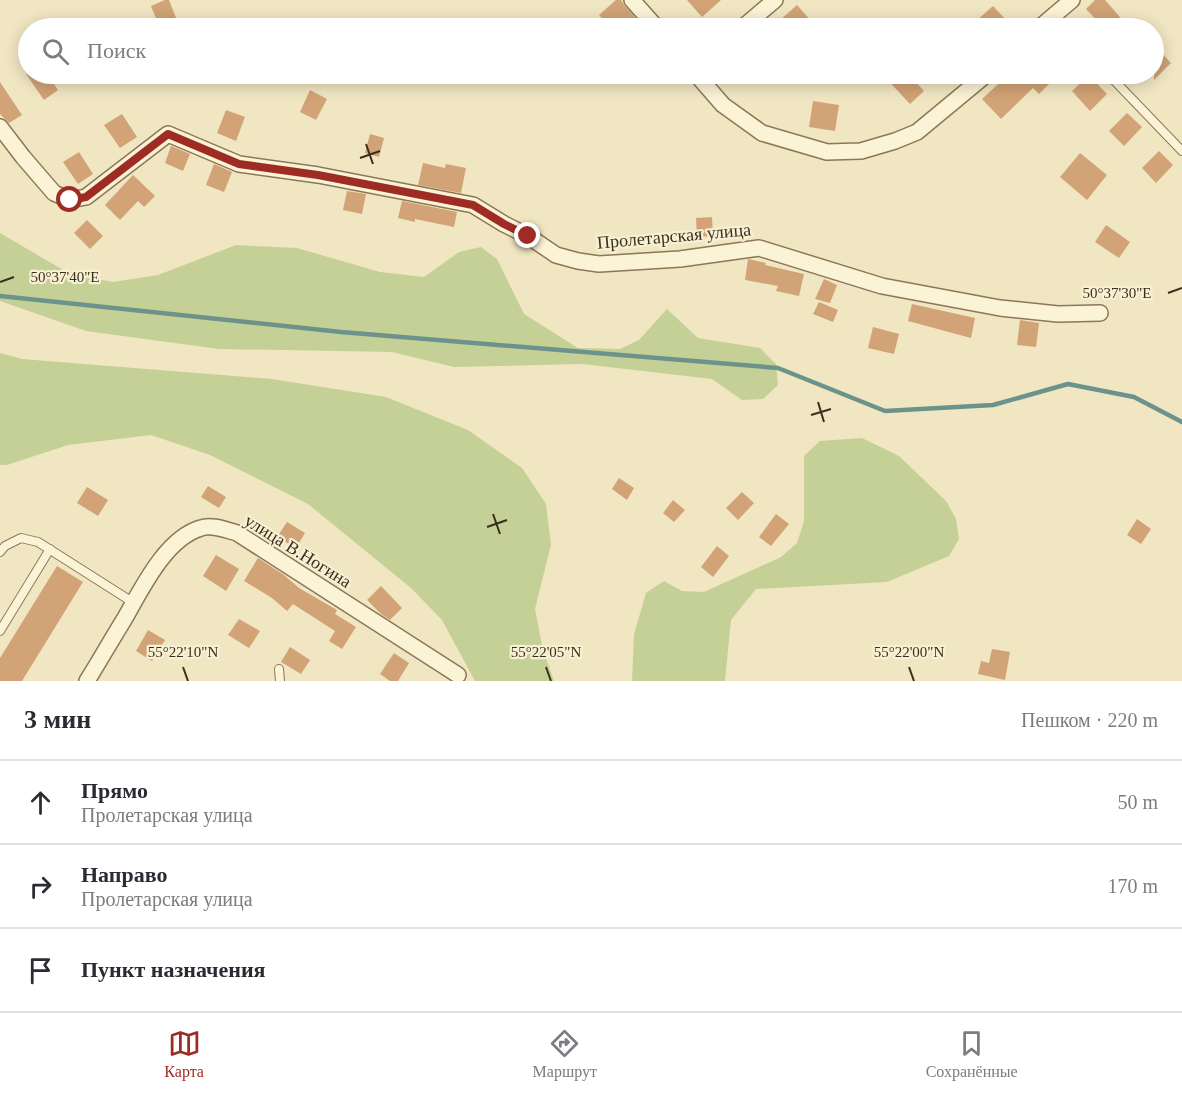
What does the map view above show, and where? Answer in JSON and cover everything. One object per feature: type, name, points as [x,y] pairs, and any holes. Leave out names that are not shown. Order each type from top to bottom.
[{"type":"street","points":[[632,0],[648,18]]},
{"type":"street","points":[[754,18],[775,0]]},
{"type":"street","points":[[1052,18],[1072,0]]},
{"type":"street","points":[[705,84],[723,105],[762,133],[827,152],[861,151],[917,132],[975,84]]},
{"type":"street","name":"Пролетарская улица","points":[[0,127],[54,193],[70,200],[86,197],[168,134],[239,164],[318,175],[473,205],[528,236],[556,255],[578,261],[599,264],[680,260],[759,248],[882,286],[1000,308],[1058,314],[1100,313]]},
{"type":"street","name":"улица В.Ногина","points":[[87,681],[150,576],[169,550],[182,537],[202,527],[220,528],[237,533],[458,675]]},
{"type":"lane","points":[[1118,84],[1182,151]]},
{"type":"lane","points":[[0,552],[5,546],[21,538],[38,542],[134,603]]},
{"type":"lane","points":[[0,630],[50,549]]},
{"type":"lane","points":[[279,669],[280,681]]},
{"type":"green space","points":[[0,233],[70,274],[113,282],[158,275],[236,245],[297,248],[380,272],[424,277],[459,252],[481,247],[497,259],[524,314],[578,348],[620,349],[639,340],[667,309],[698,338],[760,348],[776,364],[778,385],[763,399],[742,400],[712,379],[582,364],[454,367],[392,352],[219,349],[86,331],[0,301]]},
{"type":"green space","points":[[0,353],[22,359],[272,379],[386,397],[468,430],[522,468],[546,504],[551,545],[535,609],[543,650],[554,681],[475,681],[442,620],[411,588],[308,504],[210,455],[151,435],[68,445],[7,465],[0,465]]},
{"type":"green space","points":[[862,438],[899,456],[946,501],[956,519],[959,539],[949,556],[887,582],[756,589],[731,620],[725,681],[632,681],[634,634],[646,593],[664,581],[682,591],[704,592],[781,557],[797,543],[804,521],[804,456],[820,441]]},
{"type":"building","points":[[169,0],[176,18],[156,18],[151,6]]},
{"type":"building","points":[[616,0],[621,0],[636,18],[602,18],[599,15]]},
{"type":"building","points":[[687,0],[721,0],[702,17]]},
{"type":"building","points":[[1095,0],[1105,0],[1120,17],[1095,18],[1086,9]]},
{"type":"building","points":[[797,5],[809,18],[782,18]]},
{"type":"building","points":[[993,6],[1004,18],[979,18]]},
{"type":"building","points":[[1164,56],[1171,63],[1164,70]]},
{"type":"building","points":[[0,82],[22,115],[9,123],[0,114]]},
{"type":"building","points":[[33,84],[54,84],[58,90],[44,100]]},
{"type":"building","points":[[891,84],[918,84],[924,91],[910,104]]},
{"type":"building","points":[[998,84],[1049,84],[1039,94],[1033,88],[1001,119],[982,99]]},
{"type":"building","points":[[1079,84],[1098,84],[1107,94],[1090,111],[1072,91]]},
{"type":"building","points":[[310,90],[327,99],[316,120],[300,112]]},
{"type":"building","points":[[813,101],[839,105],[835,131],[809,127]]},
{"type":"building","points":[[226,110],[245,117],[236,141],[217,133]]},
{"type":"building","points":[[1127,113],[1142,127],[1124,146],[1109,131]]},
{"type":"building","points":[[122,114],[137,137],[120,148],[104,125]]},
{"type":"building","points":[[370,134],[384,138],[379,157],[365,153]]},
{"type":"building","points":[[171,146],[190,154],[183,171],[165,163]]},
{"type":"building","points":[[1159,151],[1173,165],[1156,183],[1142,168]]},
{"type":"building","points":[[79,152],[93,174],[78,184],[63,162]]},
{"type":"building","points":[[1080,153],[1107,175],[1087,200],[1060,177]]},
{"type":"building","points":[[423,163],[445,168],[446,164],[466,168],[461,193],[418,185]]},
{"type":"building","points":[[214,164],[232,172],[224,192],[206,185]]},
{"type":"building","points":[[133,175],[155,196],[144,207],[138,201],[120,220],[105,205]]},
{"type":"building","points":[[347,191],[366,194],[362,214],[343,210]]},
{"type":"building","points":[[402,201],[457,212],[454,227],[398,218]]},
{"type":"building","points":[[712,217],[713,236],[697,237],[696,218]]},
{"type":"building","points":[[87,220],[103,236],[90,249],[74,233]]},
{"type":"building","points":[[1106,225],[1130,242],[1119,258],[1095,242]]},
{"type":"building","points":[[748,259],[804,274],[799,296],[776,291],[778,286],[745,280]]},
{"type":"building","points":[[824,279],[837,285],[830,303],[815,299]]},
{"type":"building","points":[[819,302],[838,310],[833,322],[813,314]]},
{"type":"building","points":[[912,304],[975,318],[971,338],[908,321]]},
{"type":"building","points":[[1020,320],[1039,323],[1036,347],[1017,345]]},
{"type":"building","points":[[873,327],[899,334],[894,354],[868,348]]},
{"type":"building","points":[[619,478],[634,488],[627,500],[612,489]]},
{"type":"building","points":[[208,486],[226,497],[219,508],[201,497]]},
{"type":"building","points":[[87,487],[108,500],[98,516],[77,503]]},
{"type":"building","points":[[742,492],[754,503],[738,520],[726,508]]},
{"type":"building","points":[[673,500],[685,510],[674,522],[663,513]]},
{"type":"building","points":[[776,514],[789,524],[771,546],[759,537]]},
{"type":"building","points":[[1137,519],[1151,529],[1141,544],[1127,535]]},
{"type":"building","points":[[287,522],[305,533],[296,548],[277,537]]},
{"type":"building","points":[[717,546],[729,556],[713,577],[701,567]]},
{"type":"building","points":[[216,555],[239,569],[226,591],[203,576]]},
{"type":"building","points":[[258,558],[299,588],[337,610],[335,614],[356,627],[342,649],[329,641],[335,631],[293,604],[287,611],[272,598],[244,581]]},
{"type":"building","points":[[57,566],[83,582],[22,681],[0,681],[0,658]]},
{"type":"building","points":[[381,586],[402,608],[390,620],[367,600]]},
{"type":"building","points":[[239,619],[260,631],[249,648],[228,635]]},
{"type":"building","points":[[148,630],[165,640],[152,661],[136,651]]},
{"type":"building","points":[[290,647],[310,660],[301,674],[281,662]]},
{"type":"building","points":[[992,649],[1010,652],[1005,680],[978,674],[981,661],[989,663]]},
{"type":"building","points":[[394,653],[409,663],[398,681],[390,681],[380,674]]},
{"type":"waterway","points":[[0,296],[341,332],[778,368],[885,411],[993,405],[1068,384],[1134,397],[1182,422]]},
{"type":"route","points":[[70,200],[86,197],[168,134],[239,164],[318,175],[473,205],[528,236]]}]
